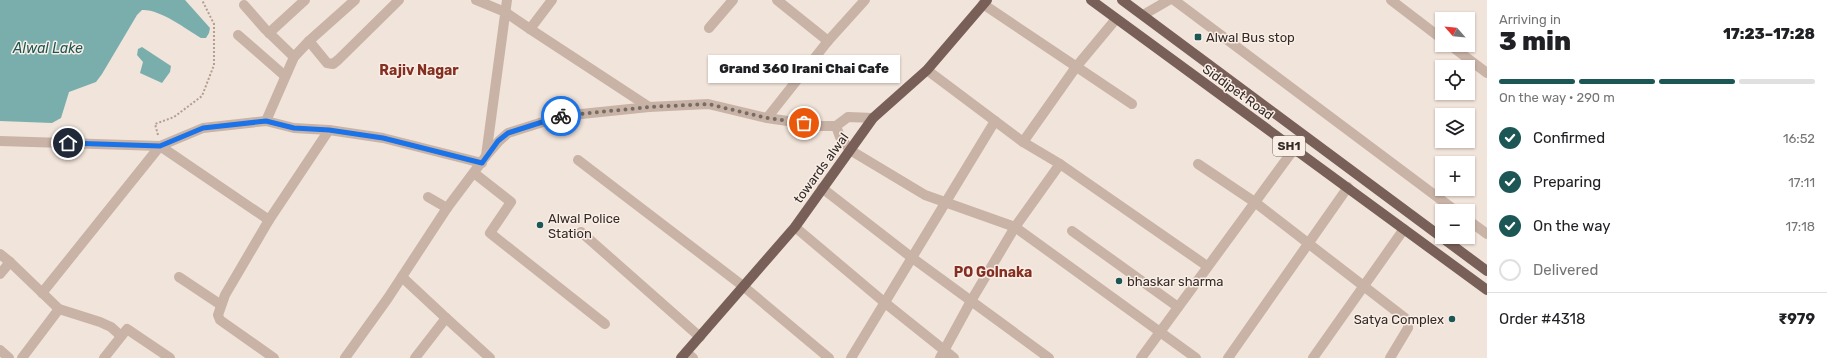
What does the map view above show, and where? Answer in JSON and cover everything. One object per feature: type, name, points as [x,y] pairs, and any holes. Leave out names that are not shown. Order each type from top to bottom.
[{"type":"main road","name":"Siddipet Road","points":[[1091,0],[1487,290]]},
{"type":"main road","name":"Siddipet Road","points":[[1122,0],[1487,271]]},
{"type":"main road","name":"towards alwal","points":[[687,356],[700,337],[795,227],[873,118],[927,70],[985,2]]},
{"type":"street","points":[[269,33],[305,0]]},
{"type":"street","points":[[266,121],[294,57],[309,41],[354,0]]},
{"type":"street","points":[[309,41],[327,62],[333,64],[399,0]]},
{"type":"street","points":[[476,0],[505,12],[649,107]]},
{"type":"street","points":[[484,160],[507,0]]},
{"type":"street","points":[[530,29],[552,0]]},
{"type":"street","points":[[709,28],[733,0]]},
{"type":"street","points":[[777,0],[828,42]]},
{"type":"street","points":[[767,118],[828,42],[865,0]]},
{"type":"street","points":[[1143,15],[1169,0]]},
{"type":"street","points":[[1174,0],[1447,204]]},
{"type":"street","points":[[1391,0],[1435,34]]},
{"type":"street","points":[[985,2],[1076,67],[1132,104]]},
{"type":"street","points":[[244,5],[269,33],[294,57]]},
{"type":"street","points":[[1023,142],[1076,67],[1116,19]]},
{"type":"street","points":[[238,35],[285,76]]},
{"type":"street","points":[[1459,52],[1487,73]]},
{"type":"street","points":[[927,70],[1023,142],[1060,164],[1208,266]]},
{"type":"street","points":[[345,358],[447,208],[498,141],[508,133],[562,116],[649,107],[708,104],[767,118],[822,126],[836,126],[848,117],[873,118]]},
{"type":"street","points":[[0,141],[160,146],[203,128],[266,121],[294,128],[329,130],[383,138],[484,160]]},
{"type":"street","points":[[851,358],[995,121]]},
{"type":"street","points":[[836,126],[840,137],[850,150],[925,195],[1015,227],[1196,358]]},
{"type":"street","points":[[274,358],[220,320],[218,315],[221,305],[269,220],[329,130]]},
{"type":"street","points":[[160,146],[269,220]]},
{"type":"street","points":[[42,293],[160,146]]},
{"type":"street","points":[[1141,358],[1208,266],[1256,204],[1294,149]]},
{"type":"street","points":[[578,160],[744,286],[829,358]]},
{"type":"street","points":[[942,354],[971,301],[1015,227],[1060,164]]},
{"type":"street","points":[[1198,164],[1256,204],[1400,313],[1408,323],[1405,335],[1390,358]]},
{"type":"street","points":[[474,173],[511,202],[490,233],[605,324]]},
{"type":"street","points":[[1228,358],[1348,187]]},
{"type":"street","points":[[822,188],[911,257],[1049,358]]},
{"type":"street","points":[[428,197],[447,208]]},
{"type":"street","points":[[1475,225],[1487,234]]},
{"type":"street","points":[[795,227],[884,302],[942,354],[954,358]]},
{"type":"street","points":[[1314,358],[1404,229]]},
{"type":"street","points":[[1072,231],[1178,307]]},
{"type":"street","points":[[581,232],[700,337]]},
{"type":"street","points":[[0,254],[60,308],[111,327],[120,336]]},
{"type":"street","points":[[0,274],[10,262]]},
{"type":"street","points":[[402,276],[490,358]]},
{"type":"street","points":[[179,278],[221,305]]},
{"type":"street","points":[[22,358],[60,308]]},
{"type":"street","points":[[414,358],[446,318]]},
{"type":"street","points":[[104,358],[127,329],[170,358]]},
{"type":"street","points":[[0,350],[9,358]]},
{"type":"path","points":[[160,146],[155,124],[174,117],[202,96],[214,65],[214,24],[202,0]]},
{"type":"water","name":"Alwal Lake","points":[[0,0],[185,0],[210,28],[206,38],[201,38],[165,16],[142,10],[137,15],[96,82],[69,92],[61,118],[52,123],[0,121]]},
{"type":"water","points":[[142,47],[171,66],[170,72],[162,83],[140,73],[143,62],[137,55],[138,49]]},
{"type":"way so far","points":[[561,116],[649,107],[708,104],[767,118],[804,123]]},
{"type":"place","name":"Alwal Bus stop","points":[[1198,37]]},
{"type":"place","name":"Grand 360 Irani Chai Cafe","points":[[804,123]]},
{"type":"place","name":"Alwal Police Station","points":[[540,225]]},
{"type":"place","name":"bhaskar sharma","points":[[1119,281]]},
{"type":"place","name":"Satya Complex","points":[[1452,319]]},
{"type":"district","name":"Rajiv Nagar","points":[[419,70]]},
{"type":"district","name":"PO Golnaka","points":[[993,272]]},
{"type":"route","points":[[68,143],[160,146],[203,128],[266,121],[294,128],[329,130],[383,138],[482,163],[498,141],[508,133],[561,116]]}]
